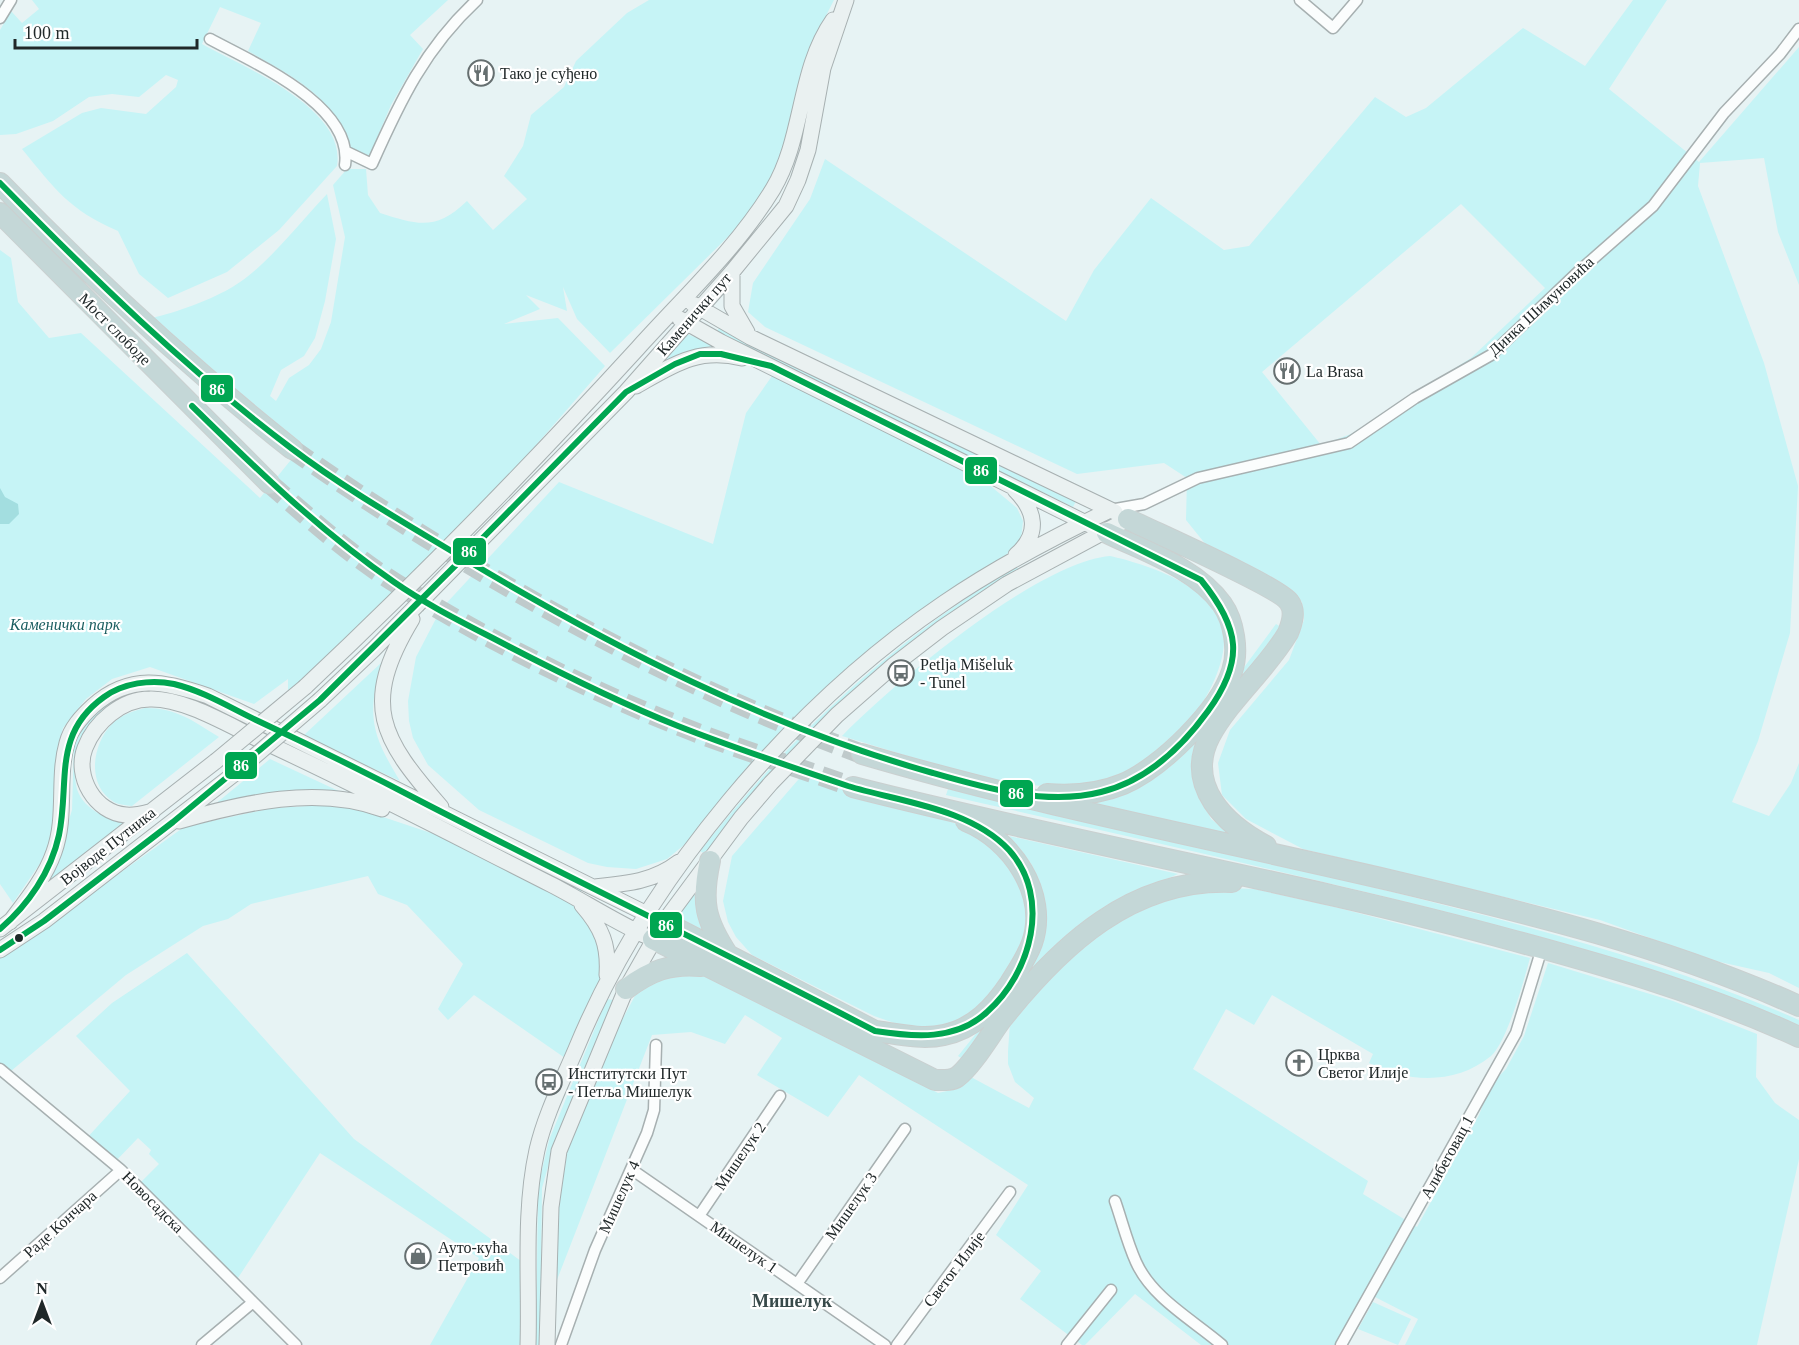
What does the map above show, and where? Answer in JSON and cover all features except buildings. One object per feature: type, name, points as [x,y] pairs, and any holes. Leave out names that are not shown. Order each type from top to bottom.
[{"type":"highway","name":"Мост слободе","points":[[0,183],[122,302],[292,449]]},
{"type":"highway","name":"Мост слободе","points":[[0,213],[269,483]]},
{"type":"highway","points":[[1128,519],[1249,578],[1287,599],[1291,605],[1293,620],[1288,633],[1211,735],[1204,751],[1203,769],[1212,803],[1236,828],[1267,846],[1320,865]]},
{"type":"highway","points":[[999,791],[1098,793],[1124,784],[1150,770],[1204,717],[1232,670],[1233,631],[1223,606],[1201,580],[1107,533]]},
{"type":"highway","points":[[862,754],[1118,820],[1512,909],[1655,952],[1799,1006]]},
{"type":"highway","points":[[853,787],[930,807],[1283,883],[1442,921],[1542,948],[1676,989],[1799,1037]]},
{"type":"highway","points":[[644,935],[720,962],[875,1031],[902,1035],[944,1035],[968,1026],[988,1012],[1023,962],[1032,942],[1035,903],[1021,868],[1007,848],[973,824],[930,807]]},
{"type":"highway","points":[[710,861],[705,883],[705,910],[720,962]]},
{"type":"highway","points":[[656,918],[720,962],[935,1080],[952,1080],[962,1072],[1004,1017],[1056,958],[1112,913],[1153,892],[1188,883],[1283,883]]},
{"type":"highway","points":[[626,989],[664,967],[720,962]]},
{"type":"main road","name":"Каменички пут","points":[[321,700],[425,598],[626,392],[732,272],[786,206],[808,150],[823,68],[846,0]]},
{"type":"main road","name":"Каменички пут","points":[[216,761],[305,687],[417,581],[542,452],[743,233],[774,188],[798,122],[814,53],[846,0]]},
{"type":"main road","points":[[732,272],[732,306],[737,319],[750,337]]},
{"type":"main road","points":[[528,1345],[531,1203],[537,1152],[542,1130],[585,1026],[606,983],[656,918],[710,861],[771,783],[837,716],[894,665],[942,628],[1007,584],[1107,533],[1128,519],[750,337],[699,309],[685,297]]},
{"type":"main road","points":[[671,311],[686,324],[1107,533]]},
{"type":"main road","points":[[626,392],[675,364],[700,354],[721,354],[771,366]]},
{"type":"main road","points":[[999,570],[1023,549],[1033,531],[1033,518],[1029,507],[1006,481]]},
{"type":"main road","points":[[656,918],[688,855],[761,767],[827,698],[881,651],[945,602],[1110,510]]},
{"type":"main road","points":[[425,598],[389,662],[383,683],[383,703],[386,726],[394,747],[447,814]]},
{"type":"main road","points":[[5,926],[31,894],[54,853],[61,826],[67,743],[78,721],[105,695],[137,683],[170,683],[208,696],[656,918]]},
{"type":"main road","points":[[153,812],[125,815],[103,807],[88,791],[82,768],[85,748],[102,721],[125,704],[149,699],[173,701],[225,724],[445,832],[644,935]]},
{"type":"main road","name":"Војводе Путника","points":[[0,950],[44,921],[173,822],[321,700]]},
{"type":"main road","name":"Војводе Путника","points":[[5,926],[216,761]]},
{"type":"main road","points":[[173,822],[227,808],[272,800],[329,798],[364,803],[445,832]]},
{"type":"main road","points":[[593,887],[643,881],[658,876],[688,855]]},
{"type":"main road","points":[[579,900],[603,932],[607,947],[606,983]]},
{"type":"main road","points":[[547,1345],[551,1208],[555,1168],[567,1130],[626,989],[644,935]]},
{"type":"street","points":[[0,18],[10,0]]},
{"type":"street","points":[[347,152],[372,164],[416,71],[442,35],[477,0]]},
{"type":"street","points":[[1300,0],[1333,28],[1357,0]]},
{"type":"street","name":"Динка Шимуновића","points":[[1110,510],[1144,504],[1198,478],[1349,443],[1415,398],[1491,355],[1578,272],[1653,206],[1724,113],[1780,54],[1799,29]]},
{"type":"street","points":[[210,39],[289,82],[312,99],[333,124],[347,152],[345,165]]},
{"type":"street","name":"Динка Шимуновића","points":[[1128,519],[1144,504]]},
{"type":"street","name":"Алибеговац 1","points":[[1343,1345],[1516,1033],[1542,948]]},
{"type":"street","name":"Мишелук 4","points":[[561,1345],[588,1268],[632,1169],[654,1110],[656,1045]]},
{"type":"street","name":"Новосадска","points":[[0,1069],[121,1170],[296,1345]]},
{"type":"street","name":"Мишелук 2","points":[[699,1216],[780,1096]]},
{"type":"street","name":"Мишелук 3","points":[[797,1284],[905,1129]]},
{"type":"street","name":"Мишелук 1","points":[[632,1169],[885,1345]]},
{"type":"street","name":"Раде Кончара","points":[[0,1278],[121,1170]]},
{"type":"street","name":"Светог Илије","points":[[897,1345],[1010,1192]]},
{"type":"street","points":[[1114,1201],[1136,1263],[1145,1277],[1164,1299],[1222,1345]]},
{"type":"street","points":[[1067,1345],[1111,1290]]},
{"type":"street","points":[[202,1345],[252,1303]]},
{"type":"green space","points":[[32,0],[448,0],[410,35],[423,49],[391,105],[369,157],[352,150],[335,116],[314,93],[248,51],[261,23],[220,7],[202,44],[265,77],[309,108],[326,126],[336,145],[337,166],[279,230],[227,272],[168,298],[139,274],[118,231],[87,215],[64,197],[22,149],[82,113],[101,108],[146,114],[176,87],[178,80],[166,75],[139,97],[112,94],[89,97],[53,121],[16,134],[0,135],[0,30],[11,11],[22,23],[39,9]]},
{"type":"green space","name":"Каменички парк","points":[[649,0],[834,0],[809,49],[806,69],[775,181],[743,222],[610,353],[577,319],[563,287],[567,311],[526,295],[540,309],[504,324],[558,318],[605,366],[462,530],[288,695],[288,679],[254,704],[150,667],[112,679],[86,699],[63,728],[57,755],[51,839],[41,862],[13,903],[0,884],[0,250],[11,258],[18,302],[49,338],[81,333],[260,498],[303,445],[248,402],[151,318],[205,301],[246,278],[270,256],[327,194],[336,239],[325,301],[315,338],[304,356],[281,370],[270,396],[276,401],[289,378],[309,365],[321,349],[331,322],[345,237],[333,185],[347,169],[366,169],[368,195],[380,213],[426,223],[446,217],[467,201],[493,230],[527,199],[504,176],[523,146],[531,115],[564,87],[576,61],[627,13]]},
{"type":"green space","points":[[1633,0],[1667,0],[1609,89],[1699,162],[1799,47],[1799,285],[1778,232],[1764,158],[1700,163],[1698,186],[1764,363],[1798,486],[1790,633],[1758,741],[1732,802],[1769,816],[1791,783],[1799,763],[1799,988],[1769,973],[1711,960],[1600,920],[1303,849],[1246,819],[1222,795],[1218,763],[1230,730],[1289,660],[1304,620],[1302,602],[1275,579],[1207,546],[1186,520],[1187,478],[1164,463],[1077,474],[765,327],[748,312],[753,283],[810,199],[825,159],[1066,321],[1094,270],[1151,198],[1224,250],[1249,246],[1375,97],[1406,117],[1426,108],[1523,28],[1585,66]],"holes":[[[1461,204],[1545,288],[1471,358],[1351,434],[1321,445],[1262,372]]]},
{"type":"green space","points":[[719,328],[1076,501],[1073,507],[716,333]]},
{"type":"green space","points":[[687,334],[726,349],[684,352],[665,361]]},
{"type":"green space","points":[[772,376],[981,478],[1017,508],[1023,521],[1021,540],[991,570],[945,599],[747,770],[684,845],[667,859],[636,869],[588,863],[479,810],[428,765],[413,738],[409,721],[408,701],[416,657],[441,609],[559,482],[713,544],[746,413]]},
{"type":"green space","points":[[1110,556],[1158,571],[1191,587],[1215,610],[1222,624],[1224,642],[1221,662],[1203,703],[1175,739],[1145,765],[1099,784],[1043,786],[1014,783],[955,770],[842,736],[865,713],[931,657],[1007,602],[1045,579],[1080,563]]},
{"type":"green space","points":[[1016,566],[1018,569],[928,629],[858,686],[803,739],[705,854],[700,851],[771,768],[845,694],[926,627]]},
{"type":"green space","points":[[1276,624],[1281,627],[1202,733],[1195,766],[1200,796],[1211,819],[1236,838],[1085,801],[1141,783],[1171,766]]},
{"type":"green space","points":[[381,663],[374,697],[374,724],[383,750],[400,781],[303,736]]},
{"type":"green space","points":[[142,689],[178,691],[220,709],[582,889],[580,894],[218,713],[144,694],[79,746],[76,766],[76,785],[83,800],[103,816],[127,823],[50,881],[72,810],[74,745],[91,715],[123,694]]},
{"type":"green space","points":[[145,708],[176,713],[219,737],[132,806],[118,804],[105,795],[99,786],[96,776],[96,753],[105,732],[112,724],[127,714]]},
{"type":"green space","points":[[270,759],[345,794],[214,805]]},
{"type":"green space","points":[[804,773],[858,794],[928,813],[972,830],[1005,853],[1029,907],[1027,939],[984,1008],[943,1029],[900,1025],[874,1016],[752,955],[736,937],[728,922],[723,901],[732,856]]},
{"type":"green space","points":[[948,789],[1319,874],[1535,929],[1695,979],[1799,1020],[1799,1027],[1713,991],[1535,936],[1321,881],[946,795]]},
{"type":"green space","points":[[327,805],[362,810],[446,838],[568,899],[587,918],[599,932],[602,983],[565,1058],[474,995],[448,1020],[438,1009],[463,964],[407,905],[378,894],[368,876],[251,904],[228,919],[203,926],[126,975],[11,1071],[0,1063],[0,955],[46,926],[184,827],[272,808]]},
{"type":"green space","points":[[1009,836],[1178,874],[1111,903],[1069,935],[964,1060],[958,1056],[1028,969],[1038,895],[1032,865]]},
{"type":"green space","points":[[698,885],[697,913],[709,938],[677,919]]},
{"type":"green space","points":[[1227,888],[1255,889],[1339,908],[1530,958],[1514,1010],[1497,1049],[1491,1056],[1463,1072],[1431,1078],[1384,1070],[1369,1063],[1373,1054],[1272,995],[1254,1025],[1226,1009],[1193,1069],[1368,1181],[1363,1194],[1417,1227],[1479,1115],[1491,1084],[1506,1069],[1524,1036],[1548,963],[1673,1001],[1757,1034],[1756,1077],[1775,1103],[1799,1120],[1799,1159],[1757,1345],[1405,1345],[1418,1319],[1373,1296],[1347,1345],[1201,1345],[1135,1294],[1085,1345],[1082,1345],[1020,1299],[1041,1271],[996,1235],[1028,1185],[859,1075],[828,1117],[757,1075],[782,1038],[745,1015],[725,1044],[691,1032],[652,1035],[555,1285],[559,1206],[567,1153],[613,1037],[637,992],[664,976],[702,971],[938,1093],[952,1090],[969,1076],[1029,1108],[1034,1098],[1015,1082],[1008,1064],[1010,1023],[1038,989],[1085,942],[1157,899]]},
{"type":"green space","points":[[187,953],[354,1139],[525,1264],[526,1345],[430,1345],[479,1258],[320,1153],[232,1287],[135,1188],[159,1164],[149,1154],[151,1150],[138,1138],[112,1165],[85,1140],[130,1091],[76,1036],[112,1003]]},
{"type":"green space","points":[[607,999],[613,1000],[555,1142],[542,1188],[540,1345],[536,1345],[538,1187],[549,1140]]},
{"type":"green space","points":[[1373,1302],[1411,1319],[1398,1345],[1358,1329]]},
{"type":"shaded area","points":[[0,488],[5,497],[18,504],[19,514],[9,524],[0,524]]},
{"type":"tunnel","points":[[292,449],[426,538],[567,620],[713,693],[862,754]]},
{"type":"tunnel","points":[[269,483],[363,561],[464,624],[569,678],[677,725],[853,787]]},
{"type":"transit line","name":"86","points":[[0,183],[141,321],[252,418],[332,478],[463,558]]},
{"type":"transit line","name":"86","points":[[700,354],[721,354],[771,366],[1201,580],[1224,614],[1233,644],[1228,676],[1208,711],[1187,737],[1162,761],[1133,780],[1117,787],[1080,796],[1059,797],[995,789],[871,754],[750,708],[633,653],[463,558],[626,392],[675,364],[700,354]]},
{"type":"transit line","name":"86","points":[[0,929],[37,887],[55,849],[62,815],[66,760],[77,727],[88,711],[112,692],[128,685],[156,682],[185,687],[216,700],[364,772],[875,1031],[905,1035],[934,1035],[962,1028],[987,1012],[1002,996],[1025,956],[1031,934],[1033,912],[1030,890],[1022,869],[1009,850],[993,836],[975,825],[933,808],[848,786],[678,726],[592,688],[450,616],[394,582],[314,521],[192,406]]},
{"type":"transit line","name":"86","points":[[0,950],[44,921],[173,822],[320,700],[463,558]]},
{"type":"place","name":"Тако је суђено","points":[[481,73]]},
{"type":"place","name":"La Brasa","points":[[1287,371]]},
{"type":"place","name":"Petlja Mišeluk - Tunel","points":[[901,673]]},
{"type":"place","name":"Црква Светог Илије","points":[[1299,1063]]},
{"type":"place","name":"Институтски Пут - Петља Мишелук","points":[[549,1082]]},
{"type":"place","name":"Ауто-кућа Петровић","points":[[418,1256]]},
{"type":"district","name":"Мишелук","points":[[792,1301]]}]
